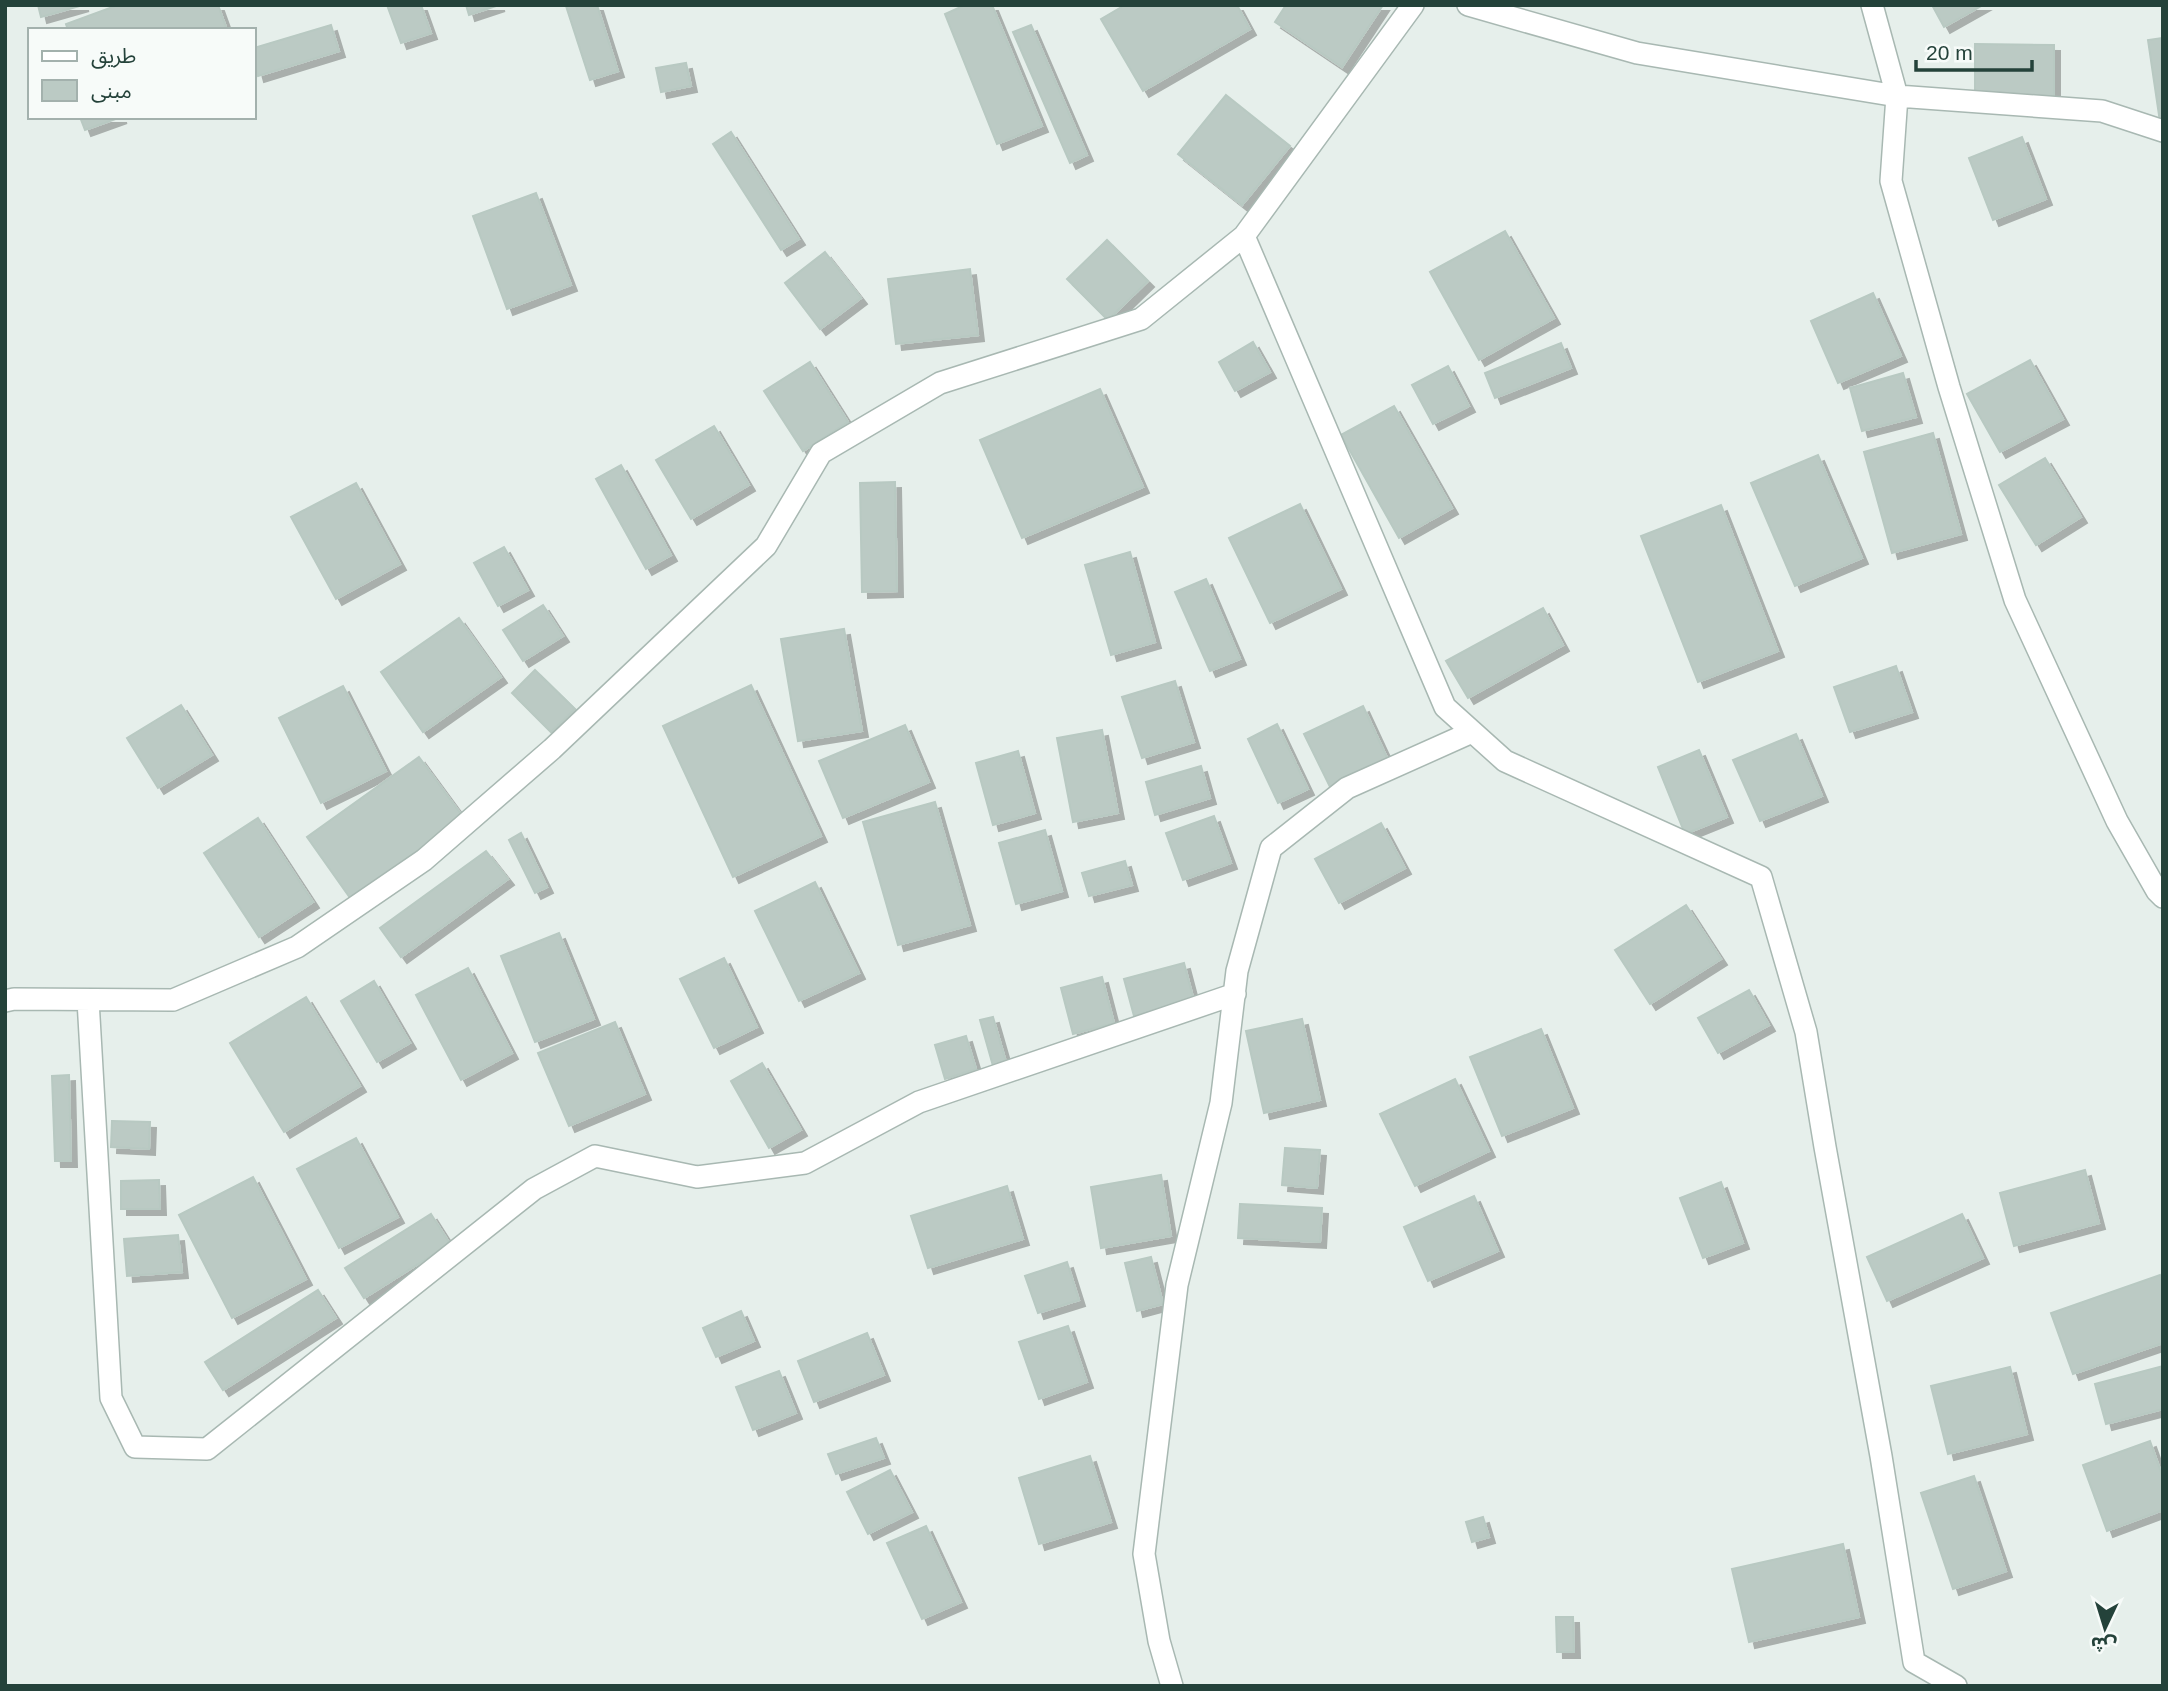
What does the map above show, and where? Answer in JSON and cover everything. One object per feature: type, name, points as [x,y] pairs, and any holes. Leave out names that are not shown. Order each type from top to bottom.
[{"type":"street","points":[[5,1001],[173,1000],[297,947],[424,860],[552,749],[766,545],[821,453],[940,383],[1141,319],[1244,236],[1413,5]]},
{"type":"street","points":[[1468,5],[1637,53],[1897,96],[2102,111],[2163,131]]},
{"type":"street","points":[[1872,5],[1897,96],[1891,181],[1949,387],[2015,600],[2117,821],[2163,897]]},
{"type":"street","points":[[1244,236],[1445,706],[1505,761],[1761,877],[1806,1032],[1919,1686]]},
{"type":"street","points":[[1172,1686],[1159,1641],[1144,1554],[1177,1285],[1222,1103],[1237,971],[1271,848],[1348,788],[1472,732]]},
{"type":"street","points":[[88,1000],[111,1398],[135,1447],[207,1450],[534,1189],[595,1156],[697,1177],[805,1163],[919,1102],[1235,994]]},
{"type":"street","points":[[1914,1662],[1956,1686]]},
{"type":"building","points":[[38,5],[83,5],[41,17]]},
{"type":"building","points":[[118,5],[218,5],[226,28],[67,28],[66,24]]},
{"type":"building","points":[[387,5],[421,5],[431,33],[401,43]]},
{"type":"building","points":[[466,5],[499,5],[469,15]]},
{"type":"building","points":[[597,5],[618,71],[590,80],[566,6]]},
{"type":"building","points":[[965,5],[992,5],[1042,126],[997,144],[945,14]]},
{"type":"building","points":[[1125,5],[1237,5],[1250,29],[1143,91],[1101,19]]},
{"type":"building","points":[[1286,5],[1383,5],[1342,67],[1275,22]]},
{"type":"building","points":[[1932,5],[1983,5],[1944,27]]},
{"type":"building","points":[[331,25],[339,51],[258,76],[256,47]]},
{"type":"building","points":[[1031,25],[1087,155],[1070,163],[1013,32]]},
{"type":"building","points":[[2163,38],[2163,121],[2160,122],[2148,40]]},
{"type":"building","points":[[1975,44],[2054,45],[2054,102],[1975,102]]},
{"type":"building","points":[[686,63],[691,86],[661,92],[656,68]]},
{"type":"building","points":[[1226,95],[1290,146],[1242,205],[1178,154]]},
{"type":"building","points":[[81,119],[115,119],[85,130]]},
{"type":"building","points":[[731,132],[799,239],[781,250],[713,144]]},
{"type":"building","points":[[2022,137],[2046,199],[1993,220],[1969,158]]},
{"type":"building","points":[[536,193],[571,285],[507,309],[473,216]]},
{"type":"building","points":[[1505,231],[1554,318],[1479,360],[1430,272]]},
{"type":"building","points":[[1107,240],[1148,281],[1108,320],[1067,279]]},
{"type":"building","points":[[825,252],[861,298],[820,329],[785,283]]},
{"type":"building","points":[[970,269],[978,335],[896,344],[888,279]]},
{"type":"building","points":[[1873,293],[1901,356],[1838,383],[1811,321]]},
{"type":"building","points":[[1253,342],[1270,372],[1235,391],[1219,362]]},
{"type":"building","points":[[1561,343],[1571,368],[1495,398],[1485,373]]},
{"type":"building","points":[[2030,360],[2063,419],[2000,452],[1967,394]]},
{"type":"building","points":[[810,362],[848,422],[803,451],[764,391]]},
{"type":"building","points":[[1448,366],[1469,406],[1433,424],[1412,385]]},
{"type":"building","points":[[1903,373],[1916,417],[1862,431],[1850,388]]},
{"type":"building","points":[[1100,389],[1143,487],[1022,538],[980,440]]},
{"type":"building","points":[[1394,406],[1452,508],[1399,538],[1341,435]]},
{"type":"building","points":[[714,426],[749,485],[691,519],[656,460]]},
{"type":"building","points":[[1933,433],[1961,534],[1892,553],[1864,452]]},
{"type":"building","points":[[1818,455],[1862,558],[1795,586],[1751,483]]},
{"type":"building","points":[[2045,458],[2081,517],[2036,545],[1999,485]]},
{"type":"building","points":[[621,465],[671,555],[646,569],[596,479]]},
{"type":"building","points":[[895,482],[897,591],[862,592],[860,483]]},
{"type":"building","points":[[356,483],[400,564],[336,599],[291,517]]},
{"type":"building","points":[[1300,504],[1341,589],[1270,623],[1229,538]]},
{"type":"building","points":[[1721,505],[1778,651],[1698,682],[1641,536]]},
{"type":"building","points":[[504,547],[528,590],[498,606],[474,563]]},
{"type":"building","points":[[1130,552],[1155,642],[1111,655],[1085,565]]},
{"type":"building","points":[[1206,579],[1240,659],[1210,671],[1175,592]]},
{"type":"building","points":[[543,605],[563,636],[523,661],[503,630]]},
{"type":"building","points":[[1543,608],[1563,645],[1468,698],[1446,661]]},
{"type":"building","points":[[459,618],[501,677],[423,732],[381,672]]},
{"type":"building","points":[[844,629],[862,731],[798,741],[781,639]]},
{"type":"building","points":[[1896,666],[1912,712],[1850,732],[1834,687]]},
{"type":"building","points":[[535,670],[575,709],[551,732],[512,693]]},
{"type":"building","points":[[1175,681],[1194,742],[1142,758],[1122,697]]},
{"type":"building","points":[[751,685],[821,836],[733,877],[663,726]]},
{"type":"building","points":[[343,686],[386,771],[321,803],[279,718]]},
{"type":"building","points":[[181,705],[212,755],[158,788],[127,738]]},
{"type":"building","points":[[1363,706],[1390,764],[1332,791],[1304,734]]},
{"type":"building","points":[[1277,724],[1308,789],[1278,803],[1248,739]]},
{"type":"building","points":[[905,725],[929,782],[843,818],[819,761]]},
{"type":"building","points":[[1102,730],[1118,813],[1073,822],[1057,738]]},
{"type":"building","points":[[1796,734],[1822,796],[1760,821],[1733,760]]},
{"type":"building","points":[[1699,750],[1727,817],[1685,834],[1658,767]]},
{"type":"building","points":[[1018,751],[1035,813],[993,825],[976,763]]},
{"type":"building","points":[[419,757],[466,821],[353,902],[307,837]]},
{"type":"building","points":[[1201,766],[1210,798],[1155,815],[1146,782]]},
{"type":"building","points":[[935,802],[970,925],[898,945],[863,822]]},
{"type":"building","points":[[1214,816],[1231,863],[1183,880],[1166,833]]},
{"type":"building","points":[[258,818],[313,902],[259,937],[204,853]]},
{"type":"building","points":[[1381,823],[1405,868],[1339,903],[1315,859]]},
{"type":"building","points":[[1045,830],[1062,891],[1016,904],[999,843]]},
{"type":"building","points":[[521,833],[547,887],[535,893],[509,840]]},
{"type":"building","points":[[486,851],[508,879],[401,957],[380,928]]},
{"type":"building","points":[[1125,861],[1132,885],[1089,896],[1082,873]]},
{"type":"building","points":[[815,882],[859,973],[799,1001],[755,911]]},
{"type":"building","points":[[1686,905],[1721,959],[1650,1004],[1615,950]]},
{"type":"building","points":[[559,933],[594,1019],[535,1042],[501,956]]},
{"type":"building","points":[[724,958],[757,1027],[714,1048],[680,979]]},
{"type":"building","points":[[1184,963],[1194,1001],[1134,1016],[1124,979]]},
{"type":"building","points":[[468,968],[512,1053],[461,1080],[416,995]]},
{"type":"building","points":[[1102,977],[1114,1023],[1073,1034],[1061,988]]},
{"type":"building","points":[[374,981],[410,1043],[377,1062],[341,1001]]},
{"type":"building","points":[[1749,990],[1769,1025],[1718,1053],[1698,1018]]},
{"type":"building","points":[[306,997],[360,1086],[284,1132],[230,1043]]},
{"type":"building","points":[[993,1017],[1008,1069],[995,1073],[980,1020]]},
{"type":"building","points":[[1302,1019],[1320,1100],[1264,1113],[1246,1031]]},
{"type":"building","points":[[615,1022],[645,1094],[569,1126],[538,1053]]},
{"type":"building","points":[[1541,1029],[1573,1108],[1502,1136],[1470,1057]]},
{"type":"building","points":[[966,1036],[976,1069],[945,1079],[935,1045]]},
{"type":"building","points":[[762,1063],[801,1130],[769,1148],[731,1081]]},
{"type":"building","points":[[69,1075],[71,1161],[55,1161],[52,1076]]},
{"type":"building","points":[[1455,1079],[1489,1151],[1415,1186],[1380,1114]]},
{"type":"building","points":[[112,1121],[150,1122],[149,1149],[111,1147]]},
{"type":"building","points":[[356,1138],[398,1217],[339,1248],[297,1169]]},
{"type":"building","points":[[1285,1148],[1320,1150],[1317,1188],[1282,1185]]},
{"type":"building","points":[[2085,1170],[2099,1223],[2014,1246],[2000,1193]]},
{"type":"building","points":[[1161,1175],[1171,1236],[1101,1248],[1091,1187]]},
{"type":"building","points":[[253,1177],[306,1279],[232,1318],[179,1215]]},
{"type":"building","points":[[159,1180],[160,1209],[121,1209],[121,1181]]},
{"type":"building","points":[[1721,1182],[1743,1243],[1703,1258],[1680,1198]]},
{"type":"building","points":[[1007,1186],[1023,1239],[928,1268],[911,1216]]},
{"type":"building","points":[[1474,1196],[1498,1251],[1428,1281],[1404,1227]]},
{"type":"building","points":[[1240,1204],[1322,1208],[1320,1242],[1238,1238]]},
{"type":"building","points":[[431,1214],[450,1244],[364,1298],[345,1268]]},
{"type":"building","points":[[1962,1214],[1983,1258],[1887,1301],[1867,1257]]},
{"type":"building","points":[[178,1235],[182,1272],[127,1276],[124,1239]]},
{"type":"building","points":[[1151,1257],[1163,1304],[1137,1311],[1125,1263]]},
{"type":"building","points":[[1067,1262],[1079,1300],[1038,1313],[1025,1276]]},
{"type":"building","points":[[2160,1275],[2163,1283],[2163,1343],[2073,1374],[2051,1313]]},
{"type":"building","points":[[318,1290],[336,1318],[223,1390],[205,1362]]},
{"type":"building","points":[[741,1311],[754,1341],[716,1357],[703,1328]]},
{"type":"building","points":[[1068,1326],[1087,1382],[1039,1399],[1019,1342]]},
{"type":"building","points":[[867,1333],[884,1375],[814,1402],[798,1361]]},
{"type":"building","points":[[2163,1366],[2163,1409],[2106,1424],[2095,1384]]},
{"type":"building","points":[[2010,1367],[2027,1434],[1948,1454],[1931,1386]]},
{"type":"building","points":[[779,1371],[796,1413],[753,1430],[736,1387]]},
{"type":"building","points":[[876,1438],[884,1458],[836,1474],[828,1454]]},
{"type":"building","points":[[2150,1441],[2163,1478],[2163,1510],[2107,1531],[2083,1465]]},
{"type":"building","points":[[1090,1456],[1111,1522],[1039,1544],[1019,1478]]},
{"type":"building","points":[[890,1470],[912,1512],[868,1534],[847,1492]]},
{"type":"building","points":[[1974,1476],[2006,1571],[1953,1589],[1921,1493]]},
{"type":"building","points":[[1483,1517],[1489,1537],[1472,1542],[1466,1522]]},
{"type":"building","points":[[926,1526],[961,1602],[922,1619],[887,1543]]},
{"type":"building","points":[[1843,1544],[1859,1617],[1749,1642],[1732,1569]]},
{"type":"building","points":[[1556,1617],[1573,1617],[1574,1652],[1557,1652]]}]
